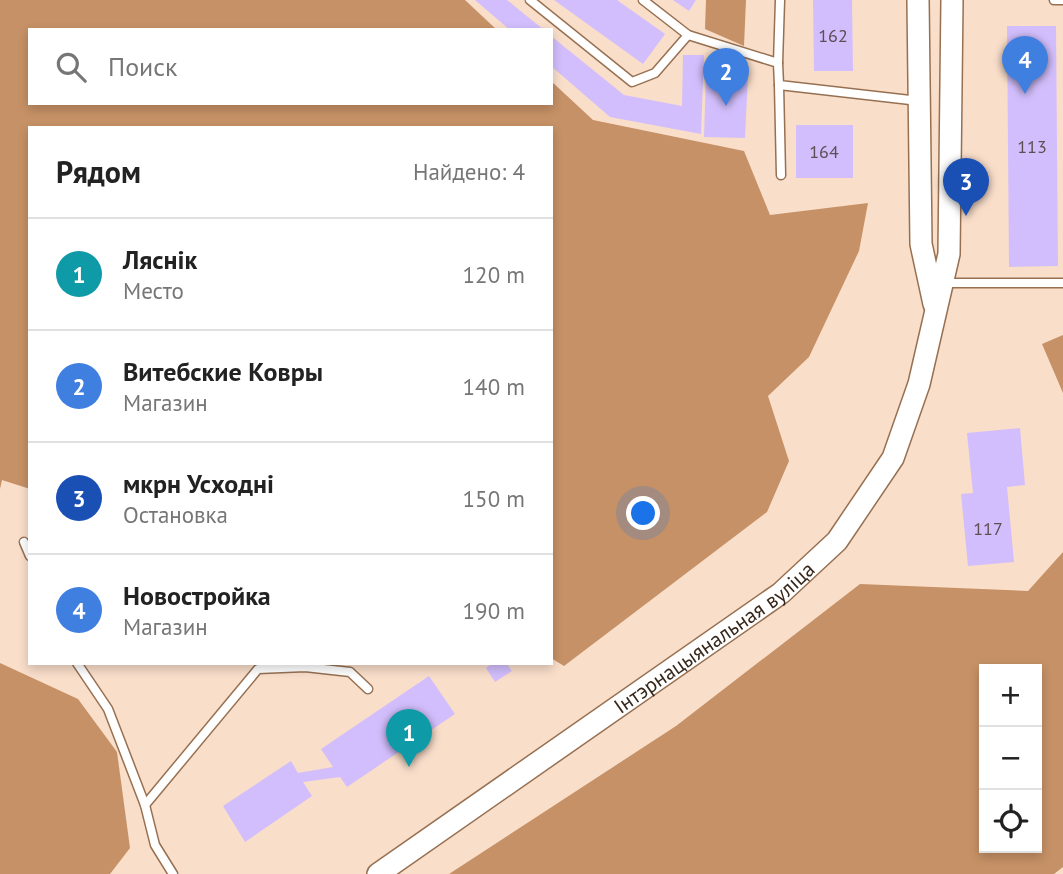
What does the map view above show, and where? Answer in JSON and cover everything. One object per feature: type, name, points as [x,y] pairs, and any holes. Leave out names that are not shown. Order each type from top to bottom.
[{"type":"main road","name":"Інтэрнацыянальная вуліца","points":[[918,0],[921,244],[935,309]]},
{"type":"main road","name":"Інтэрнацыянальная вуліца","points":[[377,874],[781,593],[836,541],[893,458],[919,384],[949,254],[952,0]]},
{"type":"lane","points":[[530,0],[632,82],[655,73],[688,35]]},
{"type":"lane","points":[[643,0],[688,35],[778,63]]},
{"type":"lane","points":[[779,0],[781,174]]},
{"type":"lane","points":[[1054,0],[1063,1]]},
{"type":"lane","points":[[779,85],[919,101]]},
{"type":"lane","points":[[942,283],[1063,283]]},
{"type":"lane","points":[[24,542],[28,551]]},
{"type":"lane","points":[[78,665],[108,709],[145,805],[155,845],[173,874]]},
{"type":"lane","points":[[145,805],[258,669],[305,667],[350,672],[368,689]]},
{"type":"shaded area","points":[[0,0],[465,0],[495,28],[28,28],[28,105],[553,105],[553,83],[593,120],[744,151],[770,215],[868,203],[859,251],[809,357],[768,396],[789,461],[767,512],[564,666],[553,659],[553,126],[28,126],[28,488],[2,480],[0,489]]},
{"type":"shaded area","points":[[706,0],[746,0],[744,46],[705,29]]},
{"type":"shaded area","points":[[1063,335],[1063,393],[1042,344]]},
{"type":"shaded area","points":[[1063,552],[1063,867],[1054,874],[449,874],[676,726],[860,584],[1028,591]]},
{"type":"shaded area","points":[[0,663],[78,699],[117,752],[130,848],[110,874],[0,874]]},
{"type":"building","points":[[475,0],[507,0],[542,28],[508,28]]},
{"type":"building","points":[[554,0],[617,0],[665,34],[643,64]]},
{"type":"building","points":[[673,0],[696,0],[689,11]]},
{"type":"building","points":[[813,0],[852,0],[853,71],[814,71]]},
{"type":"building","points":[[1007,26],[1056,26],[1058,266],[1009,267]]},
{"type":"building","points":[[553,38],[624,95],[682,106],[683,55],[704,55],[701,134],[610,117],[553,68]]},
{"type":"building","points":[[706,73],[748,74],[745,138],[704,137]]},
{"type":"building","points":[[796,125],[853,125],[853,178],[796,178]]},
{"type":"building","points":[[1020,428],[1025,485],[1007,487],[1014,562],[968,566],[961,494],[973,493],[967,433]]},
{"type":"building","points":[[490,665],[508,665],[512,671],[495,682],[486,668]]},
{"type":"building","points":[[429,676],[455,714],[347,787],[340,777],[303,782],[312,796],[245,842],[223,806],[291,761],[298,773],[333,767],[321,749]]},
{"type":"place","name":"Новостройка","points":[[1025,94]]},
{"type":"place","name":"Витебские Ковры","points":[[726,106]]},
{"type":"place","name":"мкрн Усходні","points":[[966,216]]},
{"type":"place","name":"Ляснік","points":[[409,767]]}]
